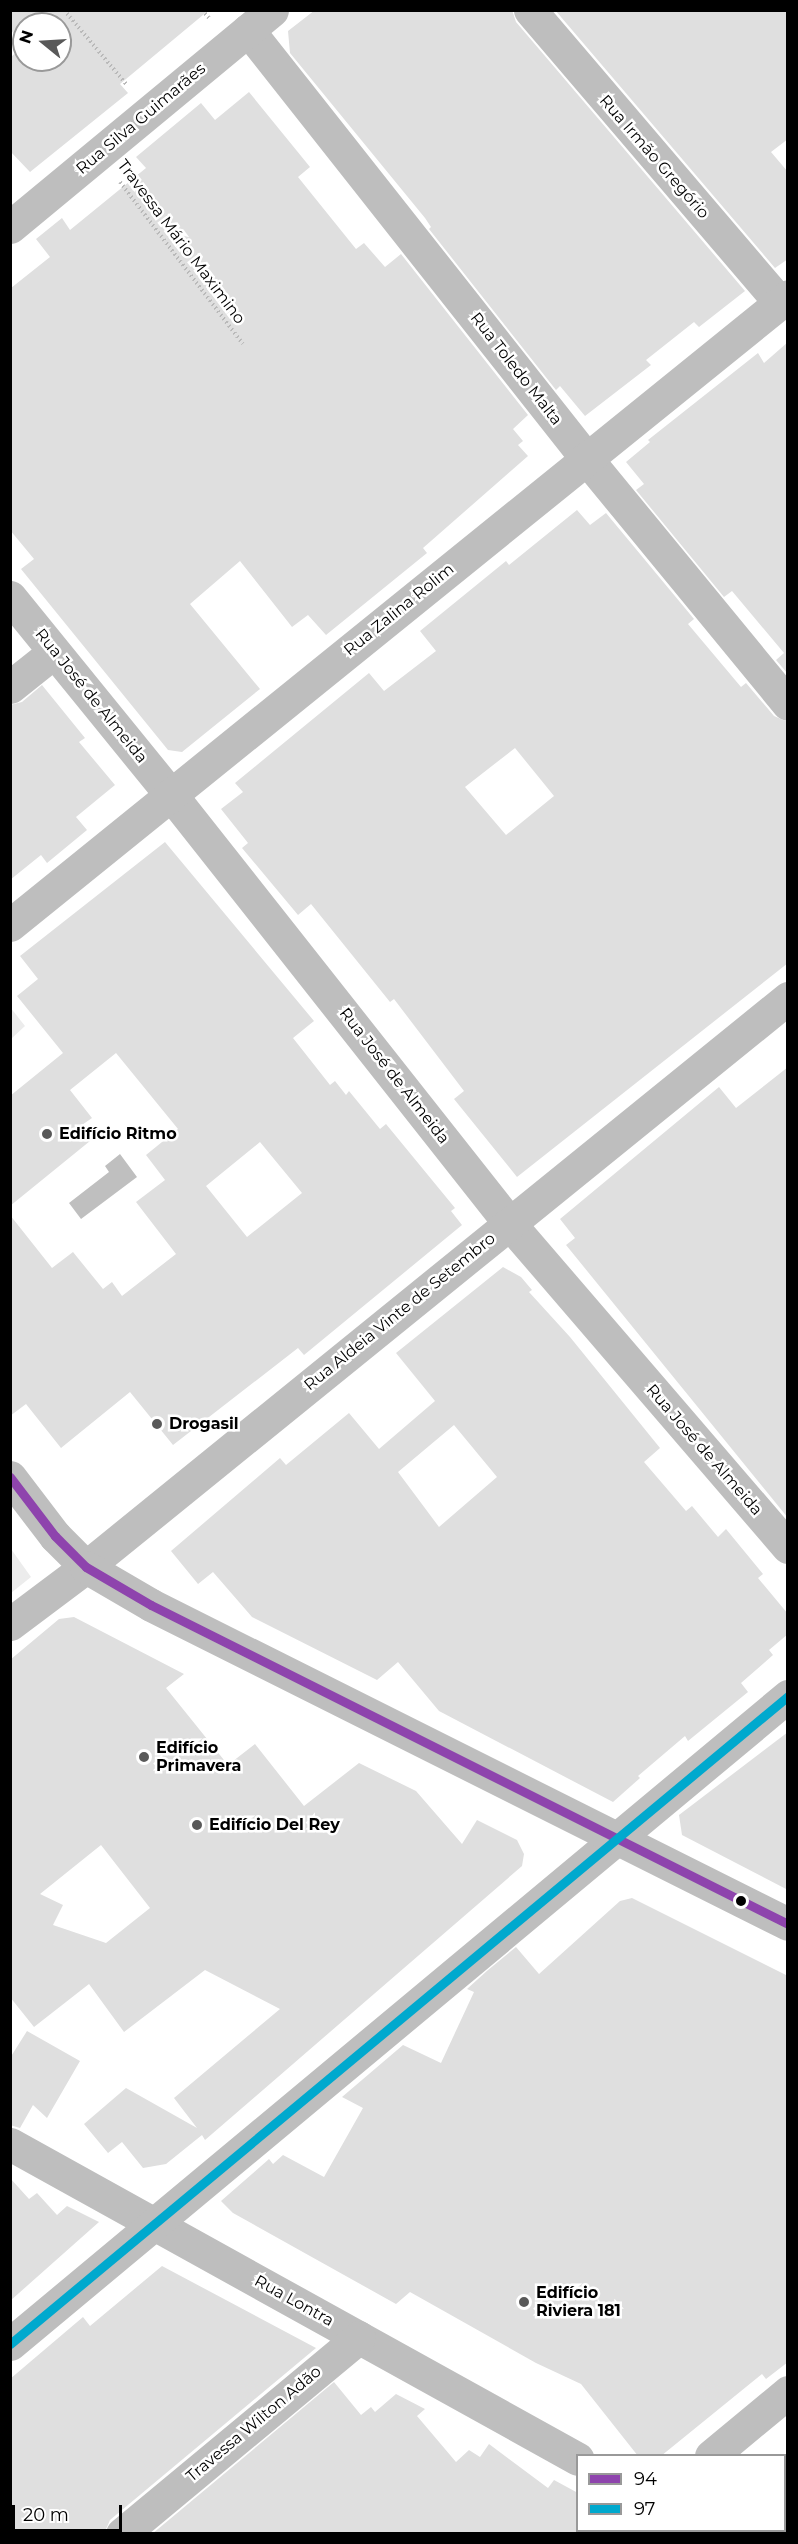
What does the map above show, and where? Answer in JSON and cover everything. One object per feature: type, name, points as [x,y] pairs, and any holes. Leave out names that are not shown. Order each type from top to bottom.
[{"type":"street","name":"Rua Irmão Gregório","points":[[530,10],[783,299]]},
{"type":"street","name":"Rua Silva Guimarães","points":[[10,227],[100,155],[260,20]]},
{"type":"street","name":"Rua Toledo Malta","points":[[260,20],[586,458],[788,704]]},
{"type":"street","name":"Rua Zalina Rolim","points":[[10,925],[783,299]]},
{"type":"street","name":"Rua José de Almeida","points":[[10,597],[172,796],[510,1224],[788,1547]]},
{"type":"street","points":[[10,687],[54,652]]},
{"type":"street","name":"Rua Aldeia Vinte de Setembro","points":[[10,1624],[86,1567],[788,998]]},
{"type":"street","points":[[10,1477],[55,1536],[86,1567],[151,1605],[788,1924]]},
{"type":"street","points":[[10,2344],[788,1696]]},
{"type":"street","name":"Rua Lontra","points":[[10,2144],[576,2458]]},
{"type":"street","name":"Travessa Wilton Adão","points":[[122,2534],[359,2337]]},
{"type":"street","points":[[713,2454],[788,2392]]},
{"type":"path","points":[[64,10],[150,112]]},
{"type":"path","name":"Travessa Mário Maximino","points":[[100,155],[243,344]]},
{"type":"shaded area","points":[[10,1007],[25,1026],[11,1039],[10,1039]]},
{"type":"shaded area","points":[[120,1154],[137,1177],[81,1219],[69,1203],[109,1172],[105,1166]]},
{"type":"shaded area","points":[[10,1549],[31,1577],[11,1593]]},
{"type":"building","points":[[10,10],[209,10],[120,84],[128,93],[30,172],[10,151],[10,58],[12,56],[12,72],[72,72],[72,12],[12,12],[12,31]]},
{"type":"building","points":[[315,10],[512,10],[516,22],[745,291],[699,327],[694,322],[646,360],[651,365],[585,416],[560,386],[556,390],[429,229],[431,227],[425,218],[290,53],[288,31]]},
{"type":"building","points":[[555,10],[788,10],[788,139],[771,152],[788,172],[788,259],[775,268]]},
{"type":"building","points":[[249,92],[310,167],[298,177],[356,249],[364,243],[385,267],[401,254],[528,415],[513,429],[523,441],[518,445],[528,456],[423,548],[427,553],[326,635],[308,615],[292,627],[240,561],[190,604],[260,689],[182,752],[168,750],[21,569],[34,559],[10,530],[10,294],[11,288],[50,257],[36,239],[62,218],[70,230],[146,168],[136,157],[201,103],[215,120]]},
{"type":"building","points":[[788,342],[788,674],[776,660],[784,653],[732,591],[724,597],[636,490],[644,484],[626,462],[650,442],[648,440],[758,353],[764,363]]},
{"type":"building","points":[[577,510],[590,525],[606,513],[694,619],[688,624],[741,687],[746,683],[774,716],[788,722],[788,963],[517,1177],[454,1099],[464,1091],[394,999],[390,1002],[311,904],[298,915],[242,848],[248,843],[221,809],[243,792],[235,783],[369,673],[384,691],[436,651],[420,631],[506,561],[509,565]],"holes":[[[515,748],[554,796],[506,835],[465,787]]]},
{"type":"building","points":[[42,685],[85,738],[79,742],[115,785],[76,817],[87,830],[47,863],[41,855],[10,880],[10,705],[22,702]]},
{"type":"building","points":[[165,842],[314,1021],[293,1038],[330,1085],[335,1081],[346,1095],[349,1091],[380,1129],[386,1124],[455,1208],[451,1211],[462,1225],[304,1355],[298,1348],[173,1445],[130,1392],[61,1448],[26,1404],[10,1416],[10,1215],[52,1268],[73,1252],[103,1289],[112,1282],[122,1296],[176,1254],[136,1202],[165,1180],[146,1155],[178,1129],[116,1053],[70,1090],[92,1118],[79,1127],[90,1141],[10,1206],[10,1096],[63,1053],[17,996],[38,979],[20,956]],"holes":[[[260,1142],[302,1193],[247,1237],[206,1186]]]},
{"type":"building","points":[[788,1067],[788,1518],[566,1245],[575,1238],[560,1219],[719,1087],[736,1108]]},
{"type":"building","points":[[503,1267],[521,1277],[532,1290],[529,1292],[570,1337],[660,1448],[644,1462],[686,1511],[692,1506],[718,1537],[726,1529],[763,1574],[758,1578],[788,1614],[788,1634],[769,1650],[773,1655],[741,1683],[748,1692],[688,1741],[685,1736],[638,1776],[640,1778],[613,1802],[439,1711],[398,1662],[377,1680],[252,1617],[213,1572],[198,1584],[171,1551],[280,1458],[286,1465],[349,1413],[379,1449],[435,1401],[396,1353]],"holes":[[[454,1425],[497,1477],[439,1527],[398,1472]]]},
{"type":"building","points":[[74,1617],[184,1674],[166,1688],[228,1765],[255,1744],[304,1806],[359,1763],[416,1791],[462,1844],[477,1820],[517,1840],[524,1854],[522,1866],[205,2140],[202,2135],[166,2164],[143,2168],[122,2142],[108,2153],[84,2124],[126,2088],[197,2128],[174,2098],[280,2009],[205,1970],[124,2032],[89,1984],[34,2027],[10,1997],[10,1660],[59,1619]],"holes":[[[101,1845],[150,1908],[106,1943],[53,1925],[63,1905],[40,1894]]]},
{"type":"building","points":[[788,1732],[788,1890],[682,1835],[679,1815]]},
{"type":"building","points":[[632,1898],[788,1976],[788,2362],[766,2379],[762,2374],[663,2454],[636,2454],[581,2384],[536,2363],[410,2292],[396,2304],[233,2213],[221,2201],[269,2159],[273,2164],[283,2155],[324,2177],[363,2108],[342,2097],[403,2045],[441,2063],[474,1992],[467,1989],[516,1947],[539,1974],[620,1901]]},
{"type":"building","points":[[27,2031],[80,2061],[47,2118],[33,2105],[20,2128],[10,2125],[10,2058]]},
{"type":"building","points":[[10,2178],[29,2199],[37,2193],[57,2215],[67,2206],[99,2222],[10,2301]]},
{"type":"building","points":[[162,2266],[316,2348],[110,2520],[104,2534],[10,2534],[10,2379],[83,2317],[90,2326]]},
{"type":"building","points":[[334,2382],[361,2415],[371,2407],[375,2412],[396,2394],[425,2409],[417,2416],[456,2462],[469,2450],[480,2457],[489,2444],[548,2488],[554,2480],[576,2492],[576,2532],[578,2534],[152,2534]]},
{"type":"transit line","name":"94","points":[[10,1477],[55,1536],[86,1567],[151,1605],[788,1924]]},
{"type":"transit line","name":"97","points":[[10,2344],[788,1696]]},
{"type":"place","name":"Edifício Ritmo","points":[[47,1134]]},
{"type":"place","name":"Drogasil","points":[[157,1424]]},
{"type":"place","name":"Edifício Primavera","points":[[144,1757]]},
{"type":"place","name":"Edifício Del Rey","points":[[197,1825]]},
{"type":"place","name":"Edifício Riviera 181","points":[[524,2302]]}]
